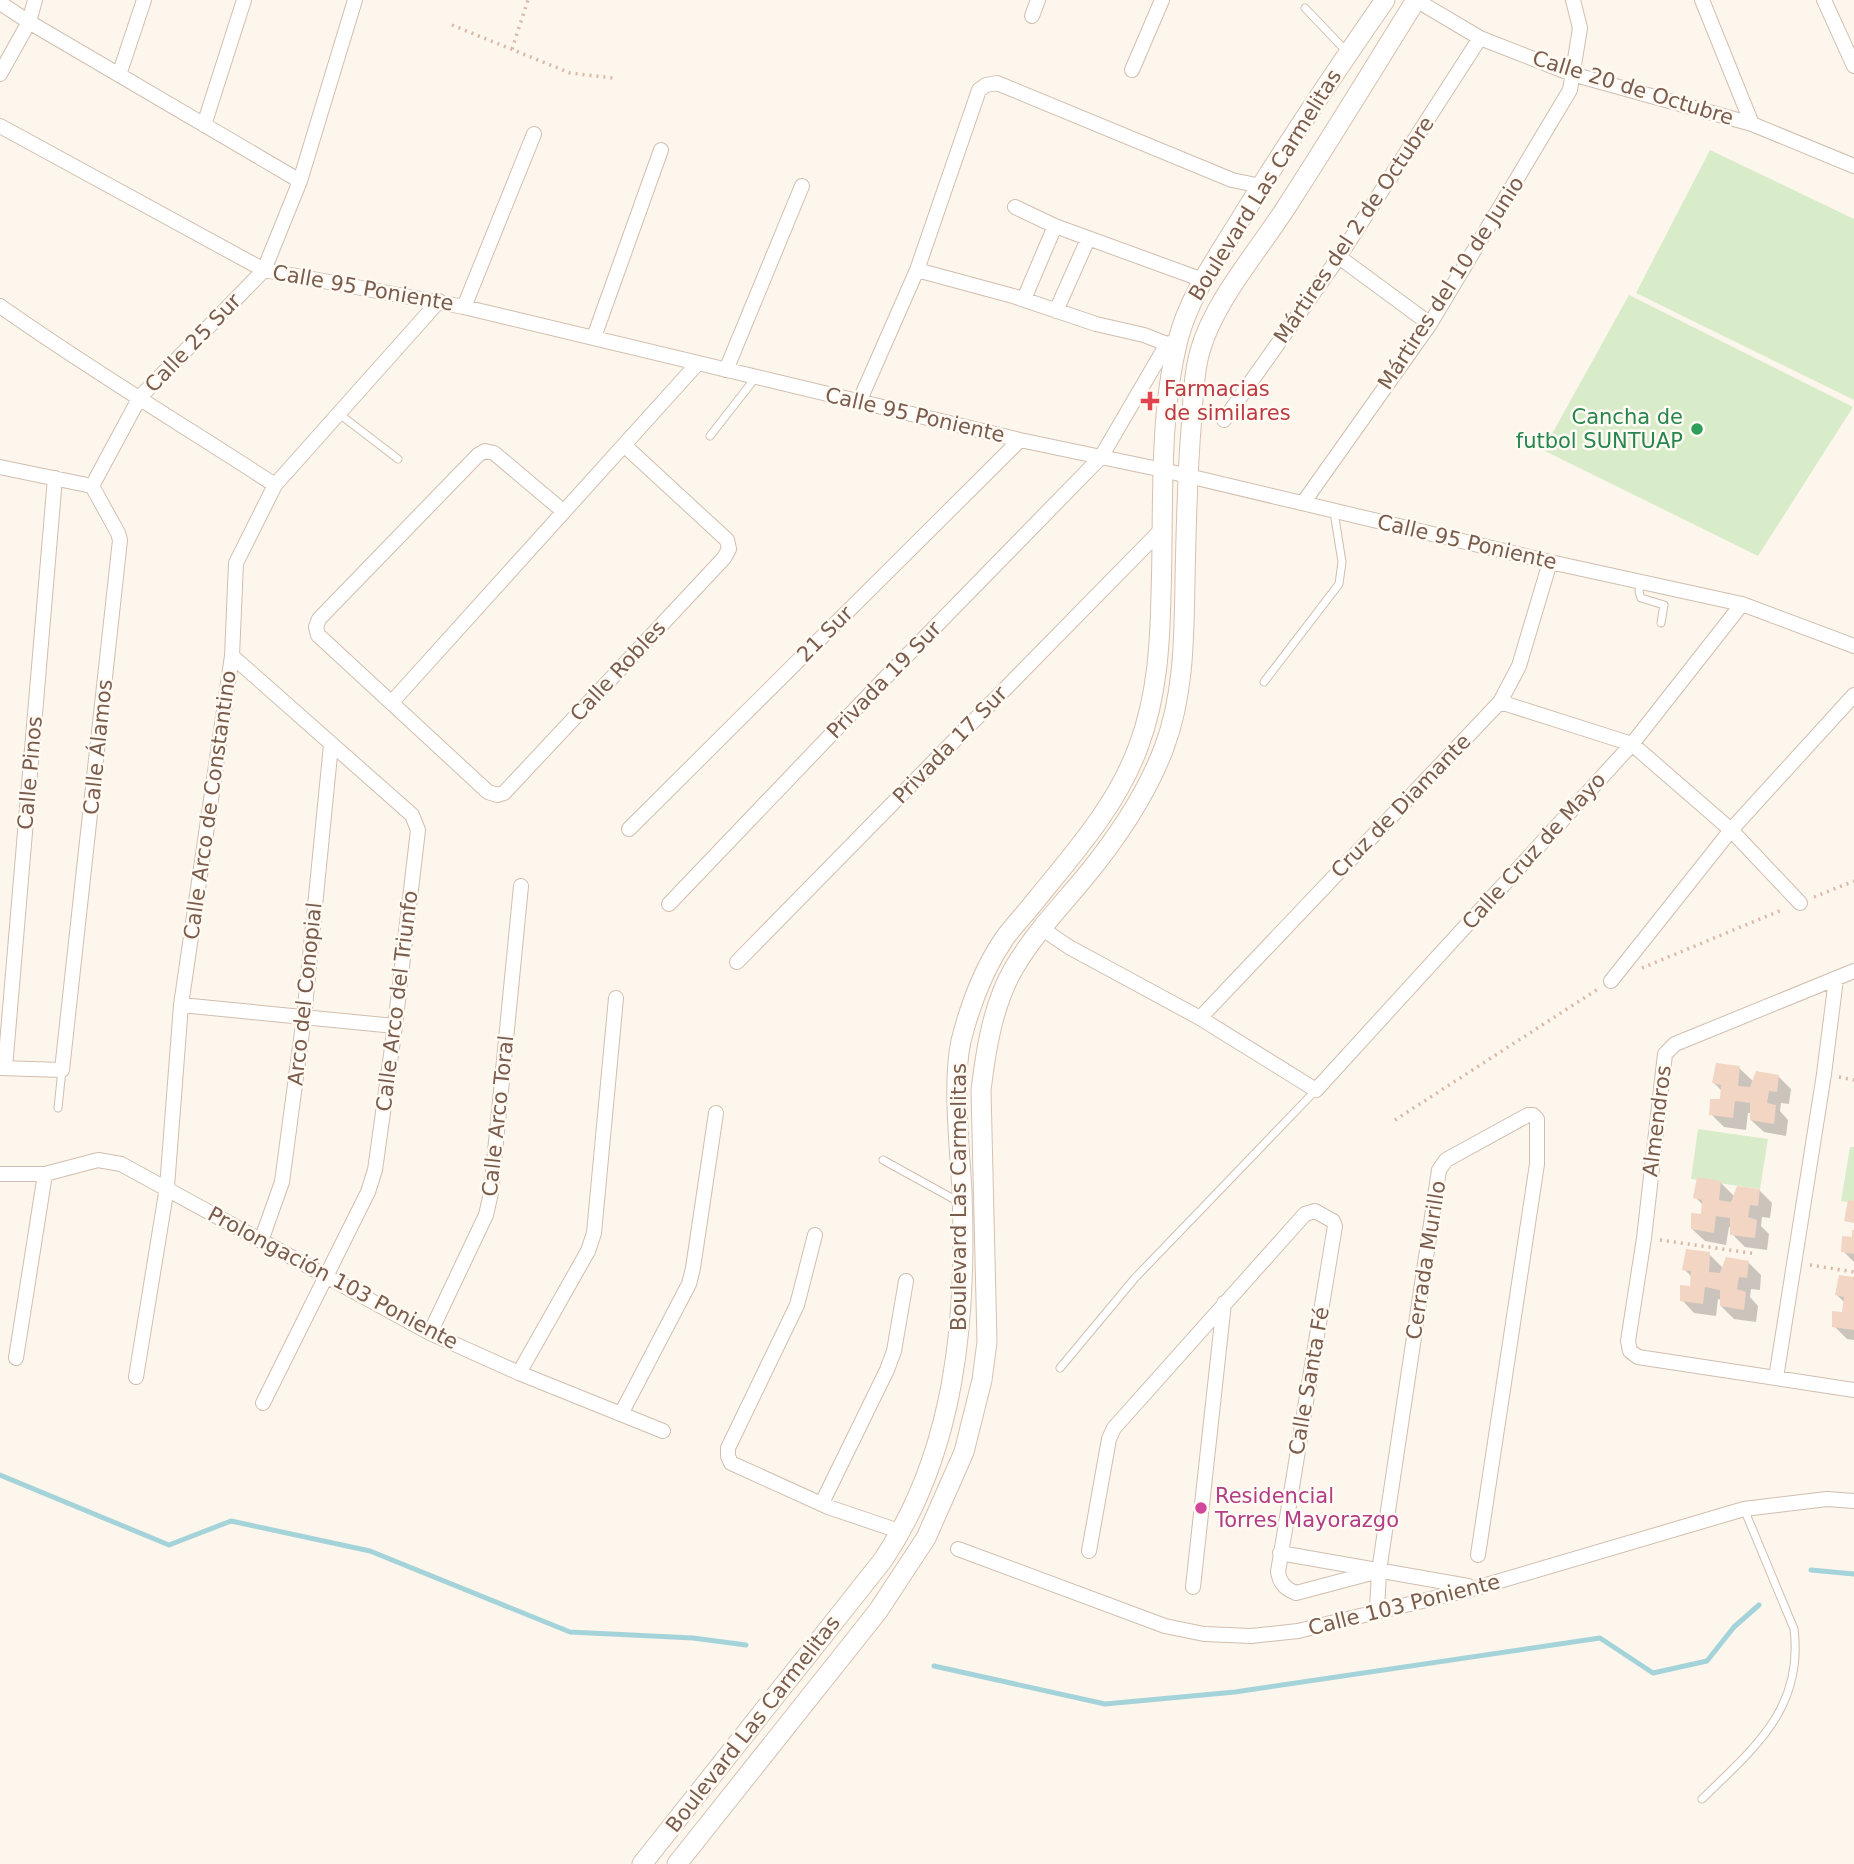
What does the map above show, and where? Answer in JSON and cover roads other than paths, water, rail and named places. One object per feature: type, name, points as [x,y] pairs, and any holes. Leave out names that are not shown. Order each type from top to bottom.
[{"type":"main road","name":"Boulevard Las Carmelitas","points":[[642,1864],[883,1560],[902,1532],[929,1471],[941,1434],[956,1366],[962,1299],[958,1066],[961,1043],[975,995],[1004,939],[1093,830],[1118,791],[1140,744],[1152,702],[1158,661],[1163,470],[1172,342],[1203,280],[1261,186],[1385,0]]},
{"type":"main road","name":"Boulevard Las Carmelitas","points":[[677,1864],[878,1611],[926,1538],[964,1452],[982,1380],[988,1342],[981,1090],[985,1057],[994,1017],[1012,970],[1041,928],[1086,876],[1134,809],[1148,787],[1175,715],[1182,676],[1184,636],[1187,475],[1195,376],[1200,351],[1219,308],[1416,0]]},
{"type":"main road","points":[[1275,165],[1302,182]]},
{"type":"main road","points":[[991,962],[1012,970]]},
{"type":"street","points":[[0,74],[29,22],[35,0]]},
{"type":"street","points":[[119,75],[144,0]]},
{"type":"street","points":[[204,125],[244,0]]},
{"type":"street","name":"Calle 25 Sur","points":[[92,486],[140,397],[264,270],[300,181],[355,0]]},
{"type":"street","points":[[1031,16],[1038,0]]},
{"type":"street","points":[[1132,70],[1163,0]]},
{"type":"street","name":"Calle 20 de Octubre","points":[[1416,0],[1480,38],[1572,74],[1752,124],[1854,166]]},
{"type":"street","points":[[1702,0],[1752,124]]},
{"type":"street","points":[[1824,0],[1854,66]]},
{"type":"street","name":"Mártires del 10 de Junio","points":[[1303,503],[1430,324],[1570,90],[1580,28],[1575,1]]},
{"type":"street","points":[[0,3],[300,181]]},
{"type":"street","name":"Mártires del 2 de Octubre","points":[[1224,420],[1339,257],[1480,38]]},
{"type":"street","points":[[859,402],[917,270],[979,90],[986,85],[996,83],[1232,180],[1261,186]]},
{"type":"street","name":"Calle 95 Poniente","points":[[0,126],[264,270],[439,301],[1020,440],[1187,475],[1550,562],[1742,604],[1854,644]]},
{"type":"street","points":[[464,307],[534,134]]},
{"type":"street","points":[[594,337],[661,150]]},
{"type":"street","points":[[726,370],[802,186]]},
{"type":"street","points":[[1015,206],[1088,239],[1203,280]]},
{"type":"street","points":[[1024,299],[1055,226]]},
{"type":"street","points":[[1056,311],[1088,239]]},
{"type":"street","points":[[1339,257],[1430,324]]},
{"type":"street","points":[[917,270],[1024,299],[1096,324],[1172,342]]},
{"type":"street","name":"Calle Arco de Constantino","points":[[136,1377],[167,1187],[181,1005],[232,656],[236,563],[275,485],[439,301]]},
{"type":"street","points":[[0,306],[70,356],[140,397],[275,485]]},
{"type":"street","name":"Privada 19 Sur","points":[[668,904],[1101,457],[1172,342]]},
{"type":"street","points":[[563,512],[494,453],[485,451],[478,455],[319,619],[316,627],[318,635],[392,702],[698,363]]},
{"type":"street","name":"21 Sur","points":[[629,829],[1020,440]]},
{"type":"street","name":"Calle Robles","points":[[392,702],[488,792],[497,795],[504,793],[724,558],[729,549],[727,540],[624,445]]},
{"type":"street","points":[[0,467],[92,486]]},
{"type":"street","name":"Calle Pinos","points":[[3,1068],[55,478]]},
{"type":"street","name":"Calle Álamos","points":[[62,1070],[120,540],[92,486]]},
{"type":"street","name":"Privada 17 Sur","points":[[737,962],[1163,528]]},
{"type":"street","name":"Cruz de Diamante","points":[[1200,1018],[1500,702],[1519,667],[1550,562]]},
{"type":"street","name":"Calle Cruz de Mayo","points":[[1316,1090],[1632,744],[1742,604]]},
{"type":"street","name":"Calle Arco del Triunfo","points":[[232,656],[412,815],[418,830],[396,1026],[374,1170],[368,1192],[263,1403]]},
{"type":"street","points":[[1611,981],[1731,830],[1854,695]]},
{"type":"street","points":[[1500,702],[1632,744],[1731,830],[1800,903]]},
{"type":"street","name":"Arco del Conopial","points":[[261,1241],[282,1182],[304,1017],[331,745]]},
{"type":"street","name":"Calle Arco Toral","points":[[430,1334],[486,1215],[491,1193],[521,886]]},
{"type":"street","points":[[1041,928],[1069,947],[1200,1018],[1316,1090]]},
{"type":"street","name":"Almendros","points":[[1776,1378],[1638,1357],[1630,1351],[1628,1341],[1644,1238],[1665,1054],[1669,1048],[1854,971]]},
{"type":"street","points":[[1836,979],[1824,1074],[1776,1378],[1854,1390]]},
{"type":"street","points":[[519,1373],[588,1251],[594,1233],[616,998]]},
{"type":"street","points":[[181,1005],[396,1026]]},
{"type":"street","points":[[3,1068],[62,1070]]},
{"type":"street","points":[[621,1414],[689,1284],[716,1113]]},
{"type":"street","name":"Cerrada Murillo","points":[[1377,1610],[1379,1571],[1439,1170],[1447,1160],[1528,1115],[1534,1115],[1536,1164],[1478,1555]]},
{"type":"street","name":"Prolongación 103 Poniente","points":[[0,1174],[46,1174],[88,1161],[108,1160],[121,1164],[430,1334],[663,1431]]},
{"type":"street","points":[[16,1358],[46,1174]]},
{"type":"street","name":"Calle Santa Fé","points":[[1224,1303],[1305,1214],[1315,1211],[1333,1221],[1335,1226],[1280,1553],[1280,1581],[1288,1590],[1296,1593],[1379,1571]]},
{"type":"street","points":[[815,1235],[797,1305],[728,1448],[728,1456],[731,1463],[822,1503],[902,1532]]},
{"type":"street","points":[[822,1503],[887,1370],[894,1351],[906,1281]]},
{"type":"street","points":[[1089,1551],[1109,1439],[1114,1428],[1224,1303]]},
{"type":"street","points":[[1192,1587],[1224,1303]]},
{"type":"street","name":"Calle 103 Poniente","points":[[958,1549],[1165,1626],[1204,1634],[1251,1636],[1298,1631],[1476,1588],[1744,1509],[1827,1499],[1854,1501]]},
{"type":"street","points":[[1280,1553],[1476,1588]]},
{"type":"lane","points":[[1305,8],[1348,53]]},
{"type":"lane","points":[[710,436],[756,377]]},
{"type":"lane","points":[[338,413],[398,459]]},
{"type":"lane","points":[[1264,682],[1339,584],[1342,562],[1334,511]]},
{"type":"lane","points":[[1640,582],[1641,598],[1664,605],[1661,623]]},
{"type":"lane","name":"Calle Álamos","points":[[58,1108],[62,1070]]},
{"type":"lane","points":[[1060,1368],[1135,1278],[1316,1090]]},
{"type":"lane","points":[[883,1160],[962,1203]]},
{"type":"lane","points":[[1702,1799],[1761,1741],[1781,1709],[1793,1676],[1797,1651],[1794,1629],[1744,1509]]},
{"type":"waterway","points":[[0,1475],[169,1545],[231,1521],[370,1551],[570,1632],[693,1638],[746,1645]]},
{"type":"waterway","points":[[1811,1570],[1854,1574]]},
{"type":"waterway","points":[[934,1666],[1105,1704],[1235,1692],[1600,1638],[1653,1673],[1707,1661],[1734,1627],[1759,1605]]},
{"type":"place","name":"Farmacias de similares","points":[[1150,401]]},
{"type":"place","name":"Cancha de futbol SUNTUAP","points":[[1697,429]]},
{"type":"place","name":"Residencial Torres Mayorazgo","points":[[1201,1508]]}]
